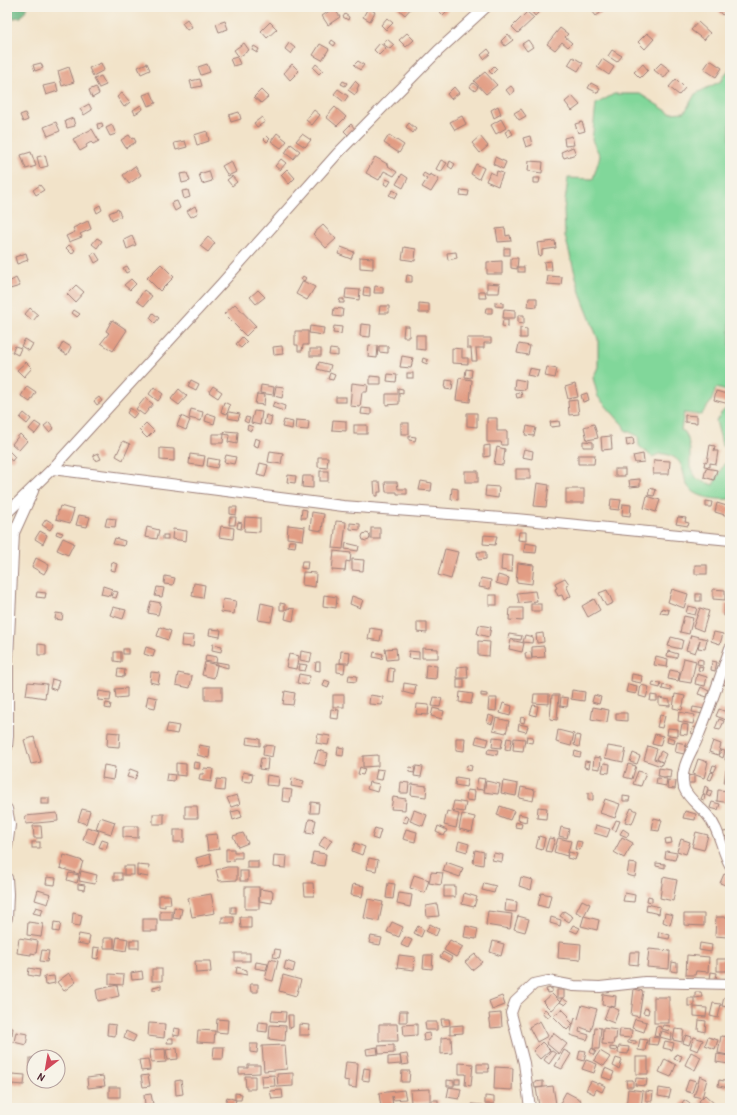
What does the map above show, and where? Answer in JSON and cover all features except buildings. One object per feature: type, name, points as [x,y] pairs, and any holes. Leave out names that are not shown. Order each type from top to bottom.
[{"type":"street","points":[[7,513],[52,469],[222,283],[337,154],[438,51],[486,7]]},
{"type":"street","points":[[52,469],[344,506],[516,519],[730,540]]},
{"type":"street","points":[[7,747],[10,531],[36,485]]},
{"type":"street","points":[[730,648],[698,739],[684,770],[683,780],[685,790],[710,817],[716,828],[730,865]]},
{"type":"street","points":[[7,809],[10,825],[7,848]]},
{"type":"street","points":[[7,878],[7,918]]},
{"type":"street","points":[[530,1108],[524,1063],[511,1013],[514,1002],[534,984],[548,981],[574,986],[600,988],[646,982],[730,984]]},
{"type":"green space","points":[[7,7],[28,7],[21,17],[7,19]]},
{"type":"green space","points":[[730,68],[730,392],[716,388],[711,402],[701,415],[684,413],[681,430],[685,432],[688,439],[690,450],[690,467],[697,479],[713,485],[724,464],[730,462],[730,499],[724,499],[706,497],[695,493],[687,485],[679,461],[666,454],[660,454],[652,457],[639,446],[638,436],[625,430],[623,425],[598,397],[593,378],[598,367],[598,339],[581,296],[565,236],[564,210],[568,178],[593,179],[600,156],[592,140],[596,104],[614,94],[640,94],[670,113],[685,112],[695,94],[721,81]]},
{"type":"green space","points":[[730,403],[730,449],[722,446],[716,421]]}]
